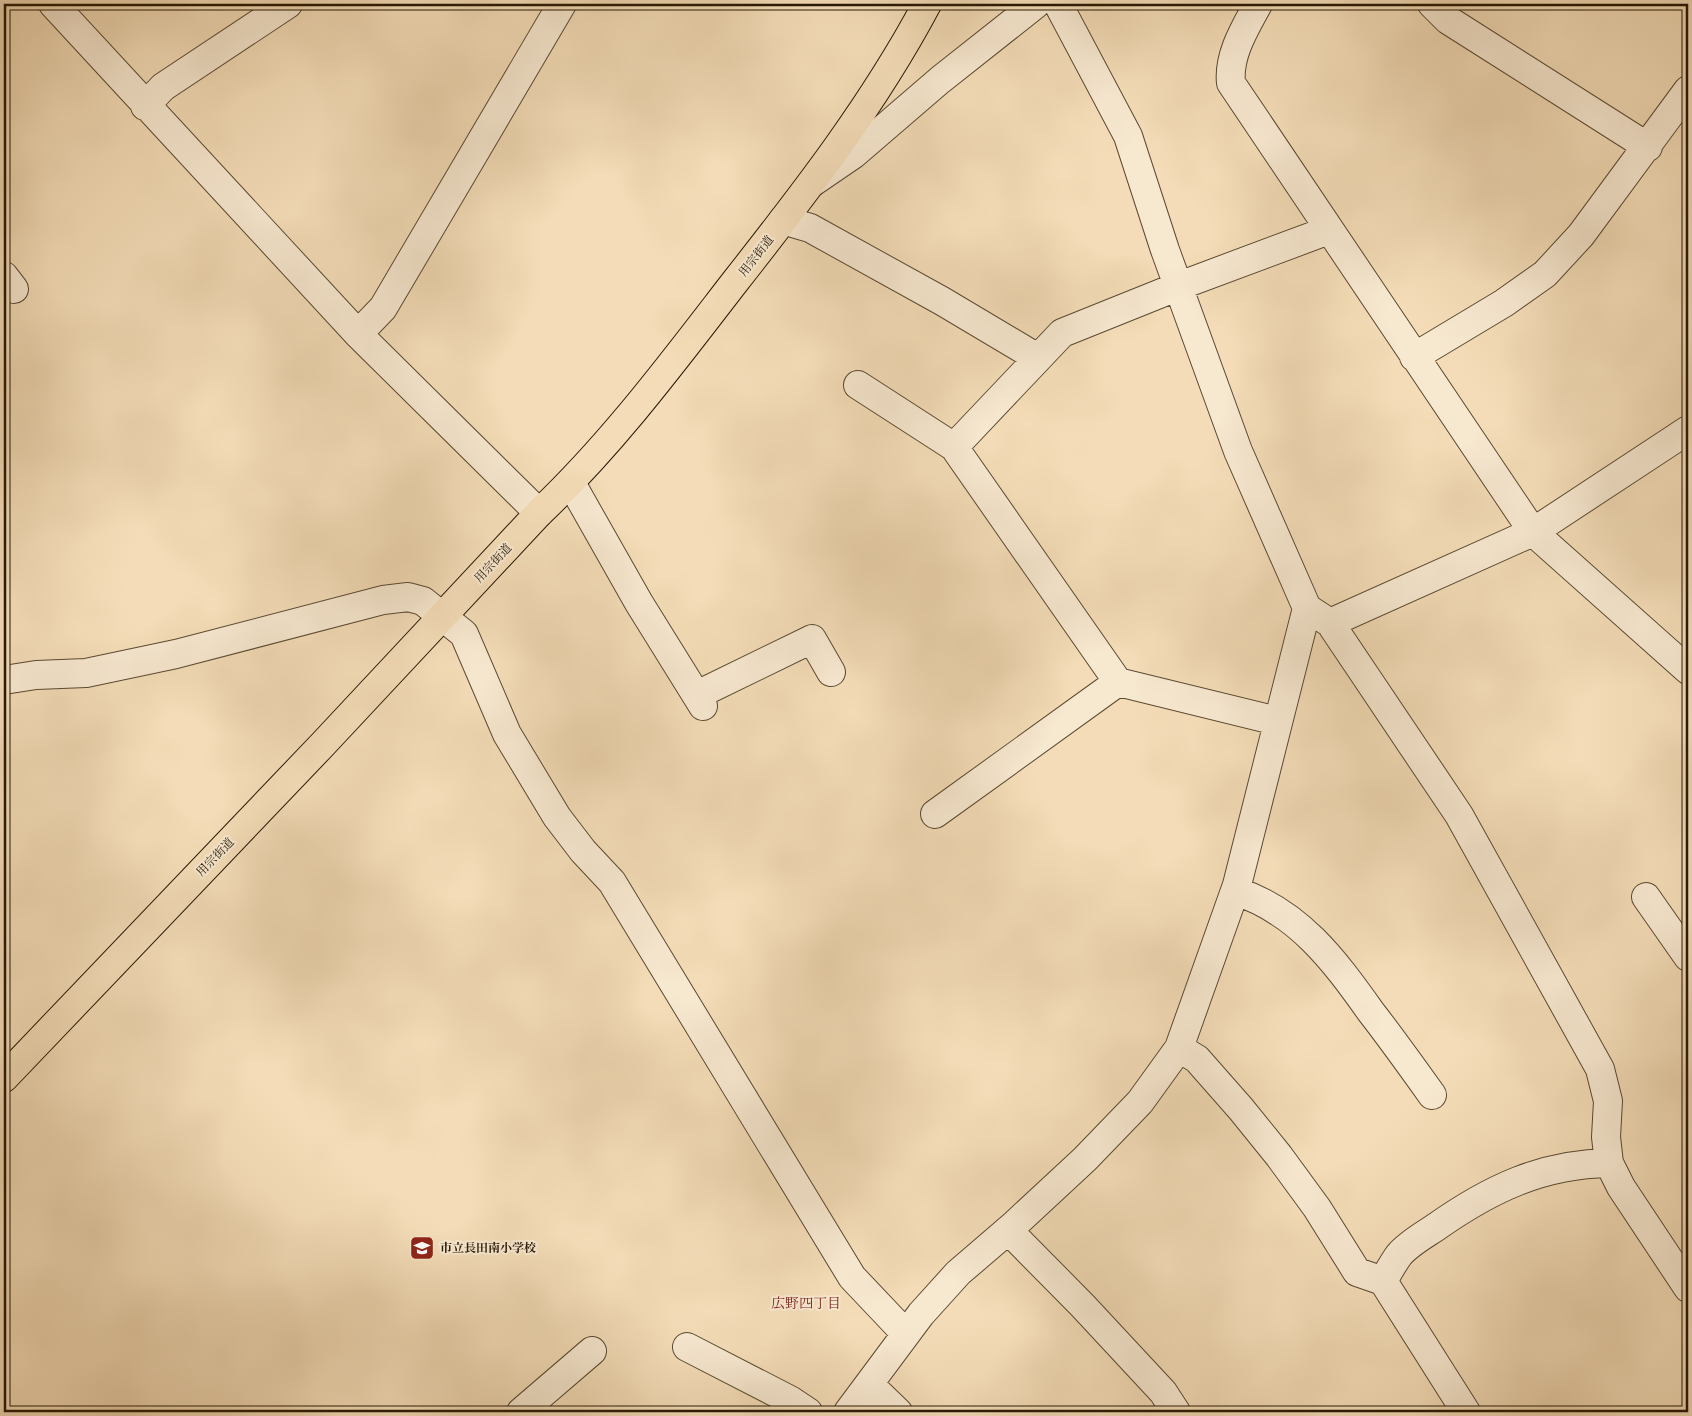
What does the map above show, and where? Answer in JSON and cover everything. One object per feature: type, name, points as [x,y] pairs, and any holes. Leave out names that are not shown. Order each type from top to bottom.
[{"type":"main road","name":"用宗街道","points":[[4,1078],[540,513],[571,483],[686,346],[812,184],[903,50],[927,4]]},
{"type":"street","points":[[53,4],[145,106],[358,334],[540,513]]},
{"type":"street","points":[[145,106],[163,87],[288,4]]},
{"type":"street","points":[[358,334],[383,308],[562,4]]},
{"type":"street","points":[[812,184],[854,154],[940,80],[1036,4]]},
{"type":"street","points":[[1058,4],[1128,136],[1238,451],[1307,608],[1330,623],[1458,815],[1600,1069],[1608,1101],[1606,1138],[1609,1163],[1622,1188],[1688,1288]]},
{"type":"street","points":[[1258,4],[1241,35],[1230,71],[1231,83],[1533,532],[1688,670]]},
{"type":"street","points":[[1432,4],[1448,20],[1648,147]]},
{"type":"street","points":[[1414,357],[1504,303],[1544,274],[1581,235],[1648,147],[1688,90]]},
{"type":"street","points":[[783,220],[810,228],[942,301],[1036,357]]},
{"type":"street","points":[[954,447],[1036,357],[1062,333],[1179,286],[1329,230]]},
{"type":"street","points":[[858,385],[954,447],[1118,682],[1277,721]]},
{"type":"street","points":[[1330,623],[1533,532],[1688,430]]},
{"type":"street","points":[[571,483],[639,603],[700,701],[812,638],[831,672]]},
{"type":"street","points":[[4,680],[36,675],[86,673],[176,654],[383,600],[408,597],[423,601],[464,634],[507,734],[557,817],[583,851],[612,882],[852,1277],[906,1334]]},
{"type":"street","points":[[848,1412],[906,1334],[958,1273],[1085,1159],[1140,1102],[1179,1048],[1234,891],[1307,608]]},
{"type":"street","points":[[934,814],[1118,682]]},
{"type":"street","points":[[1234,891],[1255,897],[1295,923],[1333,959],[1432,1095]]},
{"type":"street","points":[[1646,897],[1688,956]]},
{"type":"street","points":[[1179,1048],[1196,1059],[1241,1109],[1279,1156],[1317,1208],[1357,1272],[1382,1281],[1466,1412]]},
{"type":"street","points":[[1382,1281],[1400,1254],[1459,1210],[1500,1188],[1537,1173],[1577,1164],[1609,1163]]},
{"type":"street","points":[[1008,1230],[1150,1378],[1176,1412]]},
{"type":"street","points":[[687,1347],[790,1400],[808,1412]]},
{"type":"street","points":[[521,1412],[592,1351]]},
{"type":"street","points":[[869,1384],[898,1412]]},
{"type":"place","name":"市立長田南小学校","points":[[422,1248]]},
{"type":"district","name":"広野四丁目","points":[[806,1303]]}]
